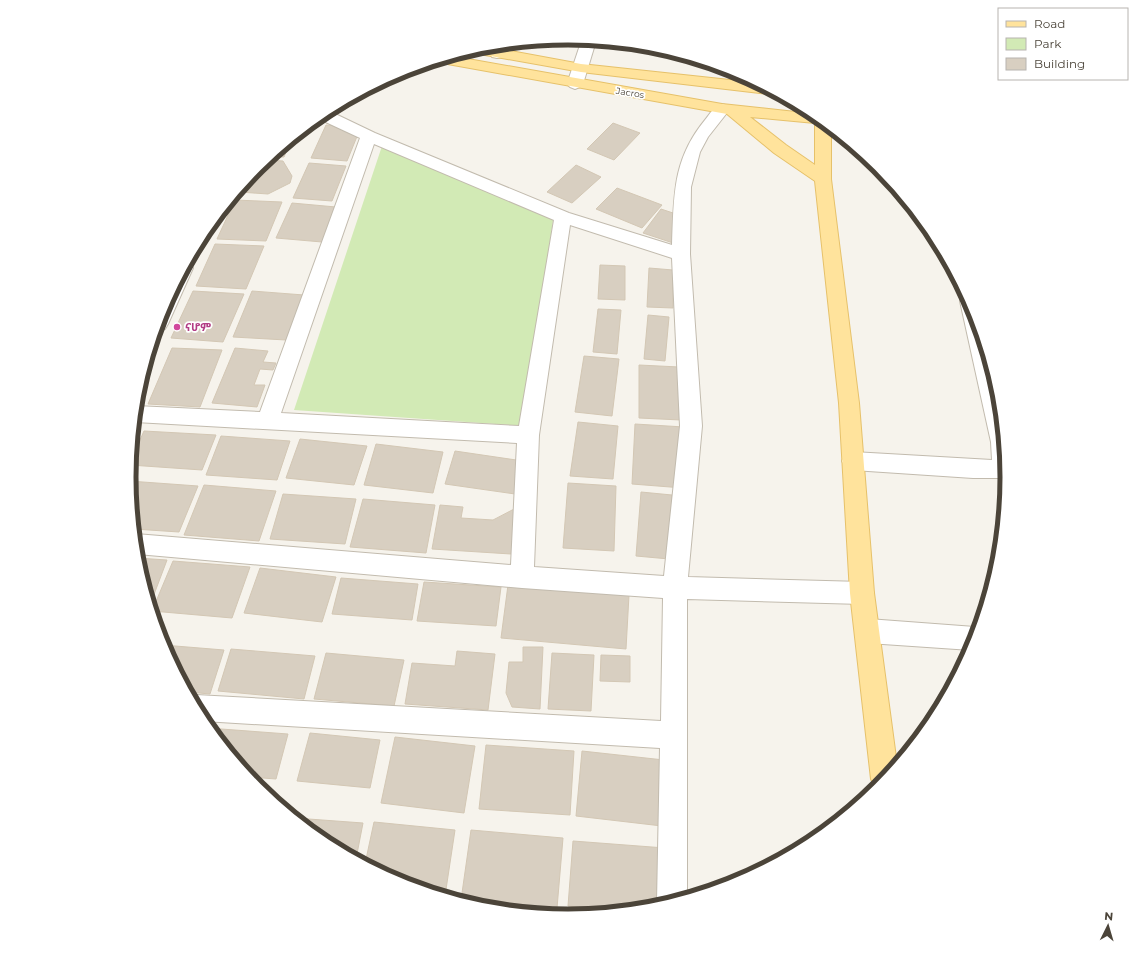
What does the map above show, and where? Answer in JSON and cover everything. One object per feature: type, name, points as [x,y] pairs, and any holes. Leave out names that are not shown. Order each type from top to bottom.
[{"type":"main road","name":"Jacros","points":[[503,50],[581,68],[753,87]]},
{"type":"main road","name":"Jacros","points":[[453,61],[575,84],[728,110],[808,118]]},
{"type":"main road","points":[[728,110],[823,179]]},
{"type":"main road","points":[[823,128],[823,179],[842,343],[853,461],[862,593],[868,631],[884,771]]},
{"type":"street","points":[[575,84],[587,46]]},
{"type":"street","points":[[672,896],[675,588],[691,426],[681,254],[683,187],[692,152],[701,136],[728,110]]},
{"type":"street","points":[[329,117],[369,136],[563,216],[681,254]]},
{"type":"street","points":[[267,422],[369,136]]},
{"type":"street","points":[[522,577],[528,435],[563,216]]},
{"type":"street","points":[[141,414],[528,435]]},
{"type":"street","points":[[853,461],[974,469],[999,469],[1000,467]]},
{"type":"street","points":[[142,544],[522,577],[675,588],[862,593]]},
{"type":"street","points":[[868,631],[968,638]]},
{"type":"street","points":[[204,708],[673,735]]},
{"type":"green space","points":[[382,146],[554,214],[523,426],[294,410]]},
{"type":"building","points":[[613,123],[640,133],[614,160],[587,149]]},
{"type":"building","points":[[326,125],[342,126],[358,134],[347,161],[311,158]]},
{"type":"building","points":[[288,148],[284,157],[278,157]]},
{"type":"building","points":[[274,160],[283,161],[292,176],[290,183],[268,194],[243,192]]},
{"type":"building","points":[[309,163],[346,166],[332,201],[293,198]]},
{"type":"building","points":[[576,165],[601,177],[572,203],[547,192]]},
{"type":"building","points":[[617,188],[662,205],[642,228],[596,209]]},
{"type":"building","points":[[236,200],[282,202],[266,241],[217,239]]},
{"type":"building","points":[[292,203],[336,207],[322,242],[276,238]]},
{"type":"building","points":[[661,209],[679,215],[673,243],[643,233]]},
{"type":"building","points":[[215,244],[264,246],[246,289],[196,286]]},
{"type":"building","points":[[600,265],[625,266],[625,300],[598,299]]},
{"type":"building","points":[[649,268],[673,270],[673,308],[647,307]]},
{"type":"building","points":[[193,291],[244,294],[223,342],[171,338]]},
{"type":"building","points":[[252,291],[304,295],[286,340],[233,337]]},
{"type":"building","points":[[598,309],[621,310],[617,354],[593,352]]},
{"type":"building","points":[[648,315],[669,317],[665,361],[644,359]]},
{"type":"building","points":[[172,348],[222,350],[200,407],[148,404]]},
{"type":"building","points":[[235,348],[268,351],[263,362],[276,363],[273,370],[260,369],[254,385],[265,385],[257,407],[212,403]]},
{"type":"building","points":[[584,356],[619,359],[612,416],[575,412]]},
{"type":"building","points":[[639,365],[679,367],[681,420],[639,418]]},
{"type":"building","points":[[578,422],[618,426],[613,479],[570,476]]},
{"type":"building","points":[[635,424],[684,427],[683,488],[632,484]]},
{"type":"building","points":[[144,431],[216,435],[202,470],[136,465],[137,446]]},
{"type":"building","points":[[221,436],[290,441],[277,480],[206,475]]},
{"type":"building","points":[[300,439],[367,446],[354,485],[286,478]]},
{"type":"building","points":[[376,444],[443,452],[433,493],[364,485]]},
{"type":"building","points":[[455,451],[523,461],[515,494],[445,484]]},
{"type":"building","points":[[136,482],[198,486],[179,532],[140,529]]},
{"type":"building","points":[[568,483],[616,486],[614,551],[563,548]]},
{"type":"building","points":[[204,485],[276,491],[259,541],[184,535]]},
{"type":"building","points":[[641,492],[672,495],[669,559],[636,556]]},
{"type":"building","points":[[283,494],[356,499],[345,544],[270,539]]},
{"type":"building","points":[[363,499],[435,505],[426,553],[350,547]]},
{"type":"building","points":[[440,505],[463,507],[461,518],[493,520],[516,508],[511,554],[432,549]]},
{"type":"building","points":[[144,558],[167,560],[153,596]]},
{"type":"building","points":[[173,561],[250,567],[232,618],[158,611],[155,603]]},
{"type":"building","points":[[260,568],[336,577],[322,622],[244,613]]},
{"type":"building","points":[[341,578],[418,584],[412,620],[332,614]]},
{"type":"building","points":[[424,582],[501,587],[496,626],[417,621]]},
{"type":"building","points":[[508,585],[629,595],[626,649],[501,638]]},
{"type":"building","points":[[171,646],[224,650],[210,694],[194,693]]},
{"type":"building","points":[[523,647],[543,647],[540,709],[512,707],[506,693],[509,662],[523,662]]},
{"type":"building","points":[[231,649],[315,656],[304,699],[218,691]]},
{"type":"building","points":[[457,651],[495,654],[488,710],[405,704],[412,663],[455,666]]},
{"type":"building","points":[[326,653],[404,660],[394,706],[314,699]]},
{"type":"building","points":[[552,653],[594,655],[591,711],[548,709]]},
{"type":"building","points":[[601,655],[630,656],[630,682],[600,681]]},
{"type":"building","points":[[217,729],[288,734],[276,779],[259,778],[243,762]]},
{"type":"building","points":[[310,733],[380,740],[370,788],[297,781]]},
{"type":"building","points":[[395,737],[475,746],[464,813],[381,803]]},
{"type":"building","points":[[486,745],[574,751],[570,815],[479,809]]},
{"type":"building","points":[[582,751],[664,760],[662,826],[576,816]]},
{"type":"building","points":[[303,819],[363,823],[357,854]]},
{"type":"building","points":[[374,822],[455,830],[446,891],[403,876],[366,858]]},
{"type":"building","points":[[471,830],[563,838],[557,908],[499,903],[462,895]]},
{"type":"building","points":[[573,841],[665,848],[664,898],[652,901],[596,908],[568,906]]},
{"type":"place","name":"ናሆም","points":[[177,327]]}]
